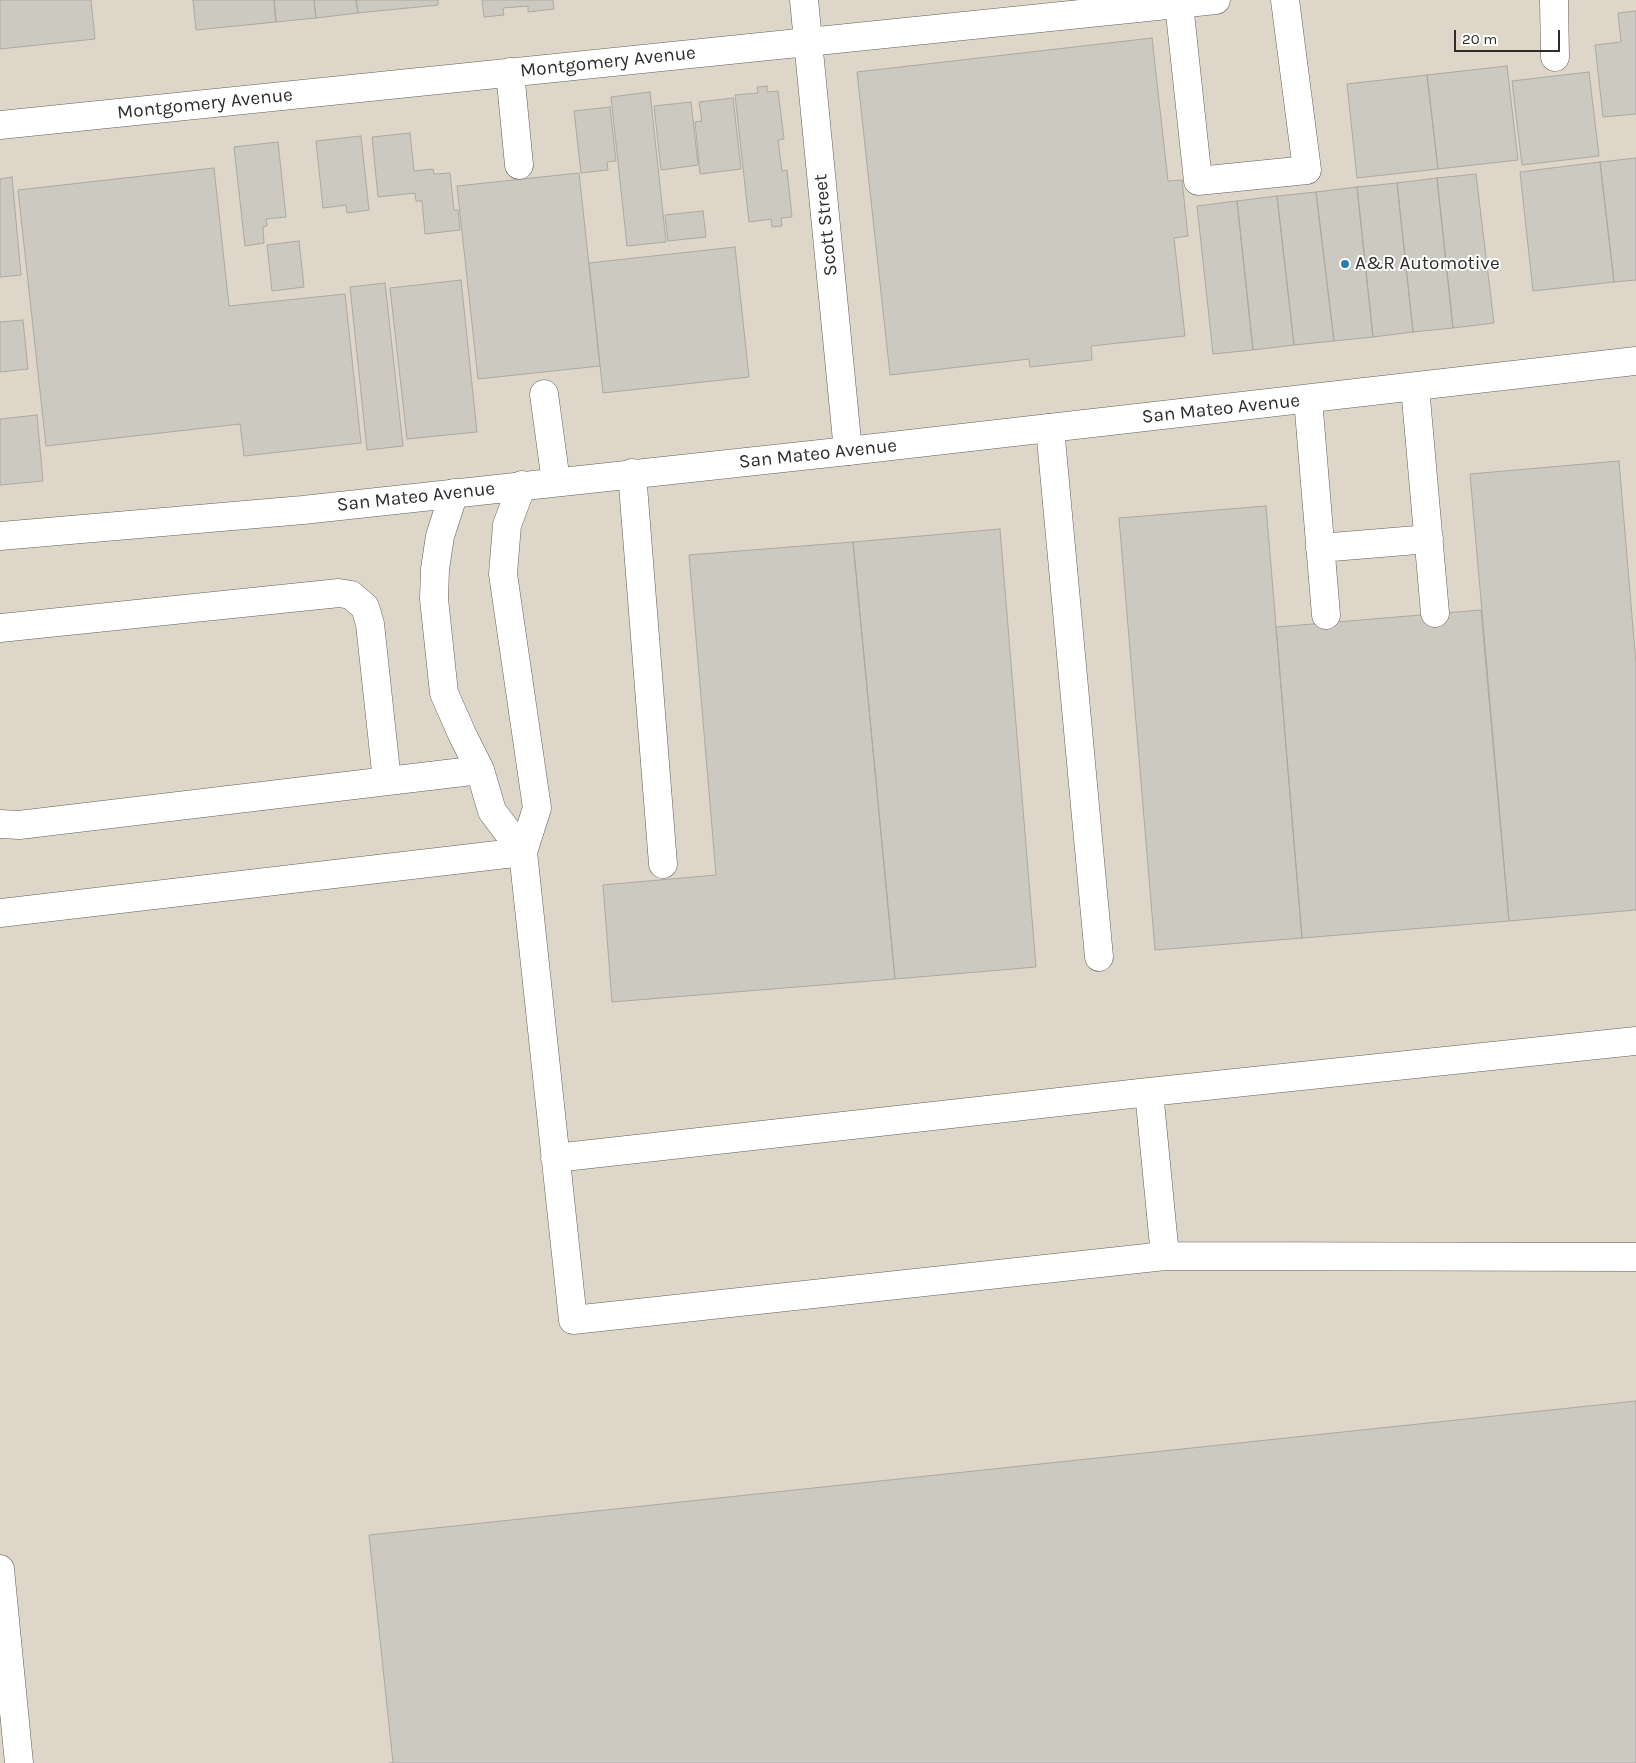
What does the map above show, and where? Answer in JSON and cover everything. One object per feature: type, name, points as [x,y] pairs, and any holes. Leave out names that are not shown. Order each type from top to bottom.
[{"type":"main road","name":"Scott Street","points":[[804,0],[848,451]]},
{"type":"main road","name":"Montgomery Avenue","points":[[0,125],[1168,3],[1216,0]]},
{"type":"main road","points":[[1168,3],[1198,181],[1307,170],[1285,0]]},
{"type":"main road","points":[[1554,0],[1555,56]]},
{"type":"main road","points":[[510,72],[519,165]]},
{"type":"main road","name":"San Mateo Avenue","points":[[0,536],[304,510],[848,451],[1636,361]]},
{"type":"main road","points":[[1415,386],[1436,613]]},
{"type":"main road","points":[[544,394],[556,482]]},
{"type":"main road","points":[[1308,399],[1326,615]]},
{"type":"main road","points":[[1050,428],[1099,957]]},
{"type":"main road","points":[[632,473],[663,864]]},
{"type":"main road","points":[[522,485],[507,525],[503,574],[537,808],[524,852],[573,1320],[1165,1256],[1636,1257]]},
{"type":"main road","points":[[454,493],[440,536],[435,569],[434,598],[444,693],[480,770],[492,811],[524,852]]},
{"type":"main road","points":[[1320,548],[1429,539]]},
{"type":"main road","points":[[0,628],[339,593],[351,596],[365,607],[370,624],[387,781]]},
{"type":"main road","points":[[0,824],[19,825],[480,770]]},
{"type":"main road","points":[[0,913],[524,852]]},
{"type":"main road","points":[[555,1158],[1149,1092],[1636,1042]]},
{"type":"main road","points":[[1149,1092],[1165,1256]]},
{"type":"main road","points":[[0,1568],[19,1763]]},
{"type":"shaded area","points":[[0,0],[1636,0],[1636,1763],[0,1763]]},
{"type":"building","points":[[0,0],[91,0],[95,39],[0,49]]},
{"type":"building","points":[[193,0],[274,0],[276,22],[196,30]]},
{"type":"building","points":[[274,0],[314,0],[316,18],[276,22]]},
{"type":"building","points":[[314,0],[356,0],[358,13],[316,18]]},
{"type":"building","points":[[356,0],[438,0],[438,5],[358,13]]},
{"type":"building","points":[[482,0],[553,0],[554,9],[528,12],[528,6],[503,8],[504,15],[484,17]]},
{"type":"building","points":[[1636,11],[1636,114],[1603,117],[1595,45],[1621,42],[1618,13]]},
{"type":"building","points":[[1152,38],[1168,181],[1182,180],[1188,236],[1174,238],[1185,336],[1091,346],[1092,360],[1030,367],[1029,359],[890,375],[857,72]]},
{"type":"building","points":[[1507,66],[1518,160],[1438,169],[1427,75]]},
{"type":"building","points":[[1589,72],[1599,156],[1522,165],[1512,81]]},
{"type":"building","points":[[1427,75],[1438,169],[1357,178],[1347,84]]},
{"type":"building","points":[[767,86],[767,92],[778,91],[784,139],[778,140],[782,171],[787,170],[792,217],[781,218],[782,226],[772,227],[771,219],[749,222],[735,95],[758,93],[757,87]]},
{"type":"building","points":[[650,92],[666,242],[627,246],[611,97]]},
{"type":"building","points":[[733,98],[741,169],[700,174],[695,122],[702,121],[699,102]]},
{"type":"building","points":[[691,102],[698,165],[661,170],[654,106]]},
{"type":"building","points":[[610,107],[616,161],[607,162],[608,170],[581,173],[574,111]]},
{"type":"building","points":[[410,133],[414,171],[433,169],[434,174],[450,173],[454,210],[458,210],[460,230],[425,234],[422,201],[416,201],[415,193],[378,197],[372,137]]},
{"type":"building","points":[[361,136],[369,210],[347,213],[346,205],[323,208],[316,141]]},
{"type":"building","points":[[278,142],[286,217],[266,219],[267,226],[263,227],[264,243],[245,246],[234,147]]},
{"type":"building","points":[[1636,158],[1636,280],[1614,282],[1600,162]]},
{"type":"building","points":[[1600,162],[1614,282],[1533,291],[1520,172]]},
{"type":"building","points":[[214,168],[229,306],[345,294],[361,443],[244,456],[240,424],[46,446],[18,190]]},
{"type":"building","points":[[579,173],[600,366],[478,379],[457,186]]},
{"type":"building","points":[[1476,174],[1494,323],[1453,328],[1437,178]]},
{"type":"building","points":[[12,177],[21,275],[0,277],[0,179]]},
{"type":"building","points":[[1437,178],[1453,328],[1413,332],[1397,183]]},
{"type":"building","points":[[1397,183],[1413,332],[1373,337],[1357,187]]},
{"type":"building","name":"A&R Automotive","points":[[1357,187],[1373,337],[1334,341],[1316,192]]},
{"type":"building","points":[[1316,192],[1334,341],[1294,345],[1277,196]]},
{"type":"building","points":[[1277,196],[1294,345],[1253,350],[1237,201]]},
{"type":"building","points":[[1237,201],[1253,350],[1213,354],[1197,206]]},
{"type":"building","points":[[703,211],[706,237],[668,241],[665,215]]},
{"type":"building","points":[[299,241],[304,287],[272,291],[267,245]]},
{"type":"building","points":[[735,247],[749,377],[603,393],[589,263]]},
{"type":"building","points":[[461,280],[477,432],[407,439],[390,288]]},
{"type":"building","points":[[385,283],[403,446],[367,450],[350,287]]},
{"type":"building","points":[[23,320],[28,369],[0,372],[0,322]]},
{"type":"building","points":[[37,415],[43,481],[0,485],[0,419]]},
{"type":"building","points":[[1619,461],[1636,664],[1636,910],[1509,921],[1470,474]]},
{"type":"building","points":[[1266,506],[1302,938],[1155,950],[1119,518]]},
{"type":"building","points":[[1000,529],[1036,967],[895,979],[853,542]]},
{"type":"building","points":[[853,542],[895,979],[612,1002],[603,885],[716,875],[689,555]]},
{"type":"building","points":[[1481,610],[1509,921],[1302,938],[1276,627]]},
{"type":"building","points":[[1636,1401],[1636,1763],[393,1763],[369,1535]]},
{"type":"place","name":"A&R Automotive","points":[[1345,264]]}]
